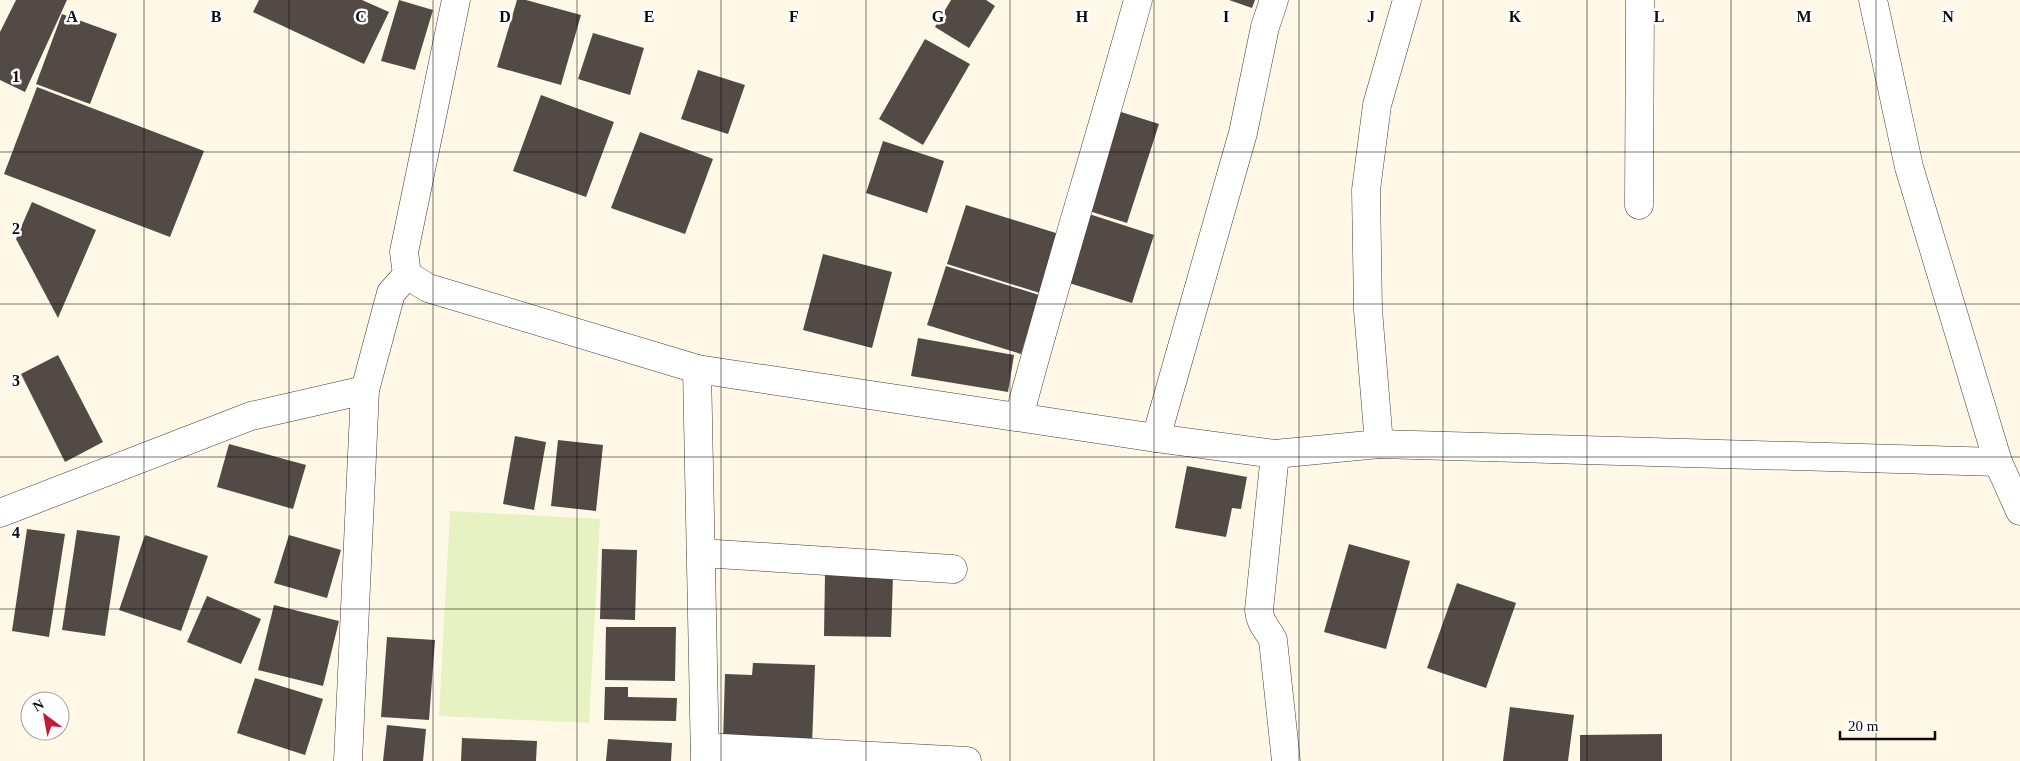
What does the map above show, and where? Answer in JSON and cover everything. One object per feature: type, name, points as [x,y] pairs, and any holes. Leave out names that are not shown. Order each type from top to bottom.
[{"type":"street","points":[[407,276],[404,252],[456,0]]},
{"type":"street","points":[[1019,417],[1050,302],[1112,97],[1138,0]]},
{"type":"street","points":[[1156,438],[1243,133],[1266,27],[1274,0]]},
{"type":"street","points":[[1379,444],[1368,310],[1366,190],[1377,105],[1407,0]]},
{"type":"street","points":[[1639,205],[1640,0]]},
{"type":"street","points":[[1873,0],[1909,167],[1998,462],[2020,511]]},
{"type":"street","points":[[407,276],[428,288],[697,369],[1275,454],[1379,444],[1998,462]]},
{"type":"street","points":[[348,761],[365,390],[391,293],[407,276]]},
{"type":"street","points":[[697,369],[705,754],[967,761]]},
{"type":"street","points":[[0,513],[250,416],[365,390]]},
{"type":"street","points":[[1275,454],[1259,610],[1260,621],[1268,630],[1272,640],[1286,761]]},
{"type":"street","points":[[701,553],[953,568]]},
{"type":"green space","points":[[450,511],[600,519],[589,723],[439,716]]},
{"type":"building","points":[[16,0],[67,0],[25,92],[0,80],[0,32]]},
{"type":"building","points":[[259,0],[362,0],[389,12],[364,64],[253,12]]},
{"type":"building","points":[[399,0],[433,10],[415,70],[381,61]]},
{"type":"building","points":[[517,0],[526,0],[581,15],[561,85],[497,67]]},
{"type":"building","points":[[951,0],[986,0],[995,6],[969,48],[935,27]]},
{"type":"building","points":[[1229,0],[1255,0],[1252,8]]},
{"type":"building","points":[[62,14],[117,34],[90,104],[36,84]]},
{"type":"building","points":[[593,33],[644,48],[630,95],[578,79]]},
{"type":"building","points":[[925,39],[970,64],[923,145],[879,119]]},
{"type":"building","points":[[698,70],[745,85],[728,134],[681,119]]},
{"type":"building","points":[[37,87],[204,151],[170,237],[4,174]]},
{"type":"building","points":[[541,95],[614,122],[586,197],[513,171]]},
{"type":"building","points":[[1118,111],[1159,124],[1127,223],[1086,210]]},
{"type":"building","points":[[640,132],[713,159],[685,234],[611,208]]},
{"type":"building","points":[[883,141],[944,161],[927,213],[866,193]]},
{"type":"building","points":[[32,202],[96,230],[58,318],[16,239]]},
{"type":"building","points":[[966,205],[1059,234],[1040,293],[947,264]]},
{"type":"building","points":[[1089,214],[1154,235],[1132,303],[1066,282]]},
{"type":"building","points":[[823,254],[892,272],[872,348],[803,330]]},
{"type":"building","points":[[946,266],[1039,295],[1021,354],[927,325]]},
{"type":"building","points":[[918,338],[1014,355],[1008,392],[911,376]]},
{"type":"building","points":[[58,355],[103,442],[65,462],[21,374]]},
{"type":"building","points":[[515,436],[546,442],[534,510],[503,504]]},
{"type":"building","points":[[558,440],[603,445],[596,511],[551,506]]},
{"type":"building","points":[[229,444],[306,465],[293,509],[217,487]]},
{"type":"building","points":[[1187,466],[1247,477],[1241,509],[1232,508],[1226,537],[1175,528]]},
{"type":"building","points":[[27,529],[65,534],[49,637],[12,631]]},
{"type":"building","points":[[77,530],[120,536],[105,636],[62,630]]},
{"type":"building","points":[[145,535],[208,556],[181,631],[119,610]]},
{"type":"building","points":[[289,535],[341,550],[327,598],[274,583]]},
{"type":"building","points":[[1349,544],[1410,561],[1386,649],[1324,632]]},
{"type":"building","points":[[602,549],[637,550],[635,620],[600,619]]},
{"type":"building","points":[[825,574],[893,576],[891,637],[824,636]]},
{"type":"building","points":[[1457,583],[1516,603],[1486,688],[1427,668]]},
{"type":"building","points":[[207,596],[261,619],[241,664],[187,642]]},
{"type":"building","points":[[274,605],[339,621],[323,686],[258,670]]},
{"type":"building","points":[[606,627],[676,627],[675,681],[605,680]]},
{"type":"building","points":[[387,637],[435,640],[429,720],[381,717]]},
{"type":"building","points":[[753,663],[815,665],[812,745],[723,742],[725,674],[752,675]]},
{"type":"building","points":[[255,678],[323,699],[305,755],[237,733]]},
{"type":"building","points":[[605,687],[628,687],[628,697],[677,698],[676,721],[604,720]]},
{"type":"building","points":[[1510,707],[1574,715],[1568,761],[1503,761]]},
{"type":"building","points":[[387,725],[426,729],[423,761],[383,761]]},
{"type":"building","points":[[1662,734],[1662,761],[1580,761],[1580,735]]},
{"type":"building","points":[[462,738],[537,741],[536,761],[461,761]]},
{"type":"building","points":[[608,739],[672,743],[671,761],[606,761]]}]
